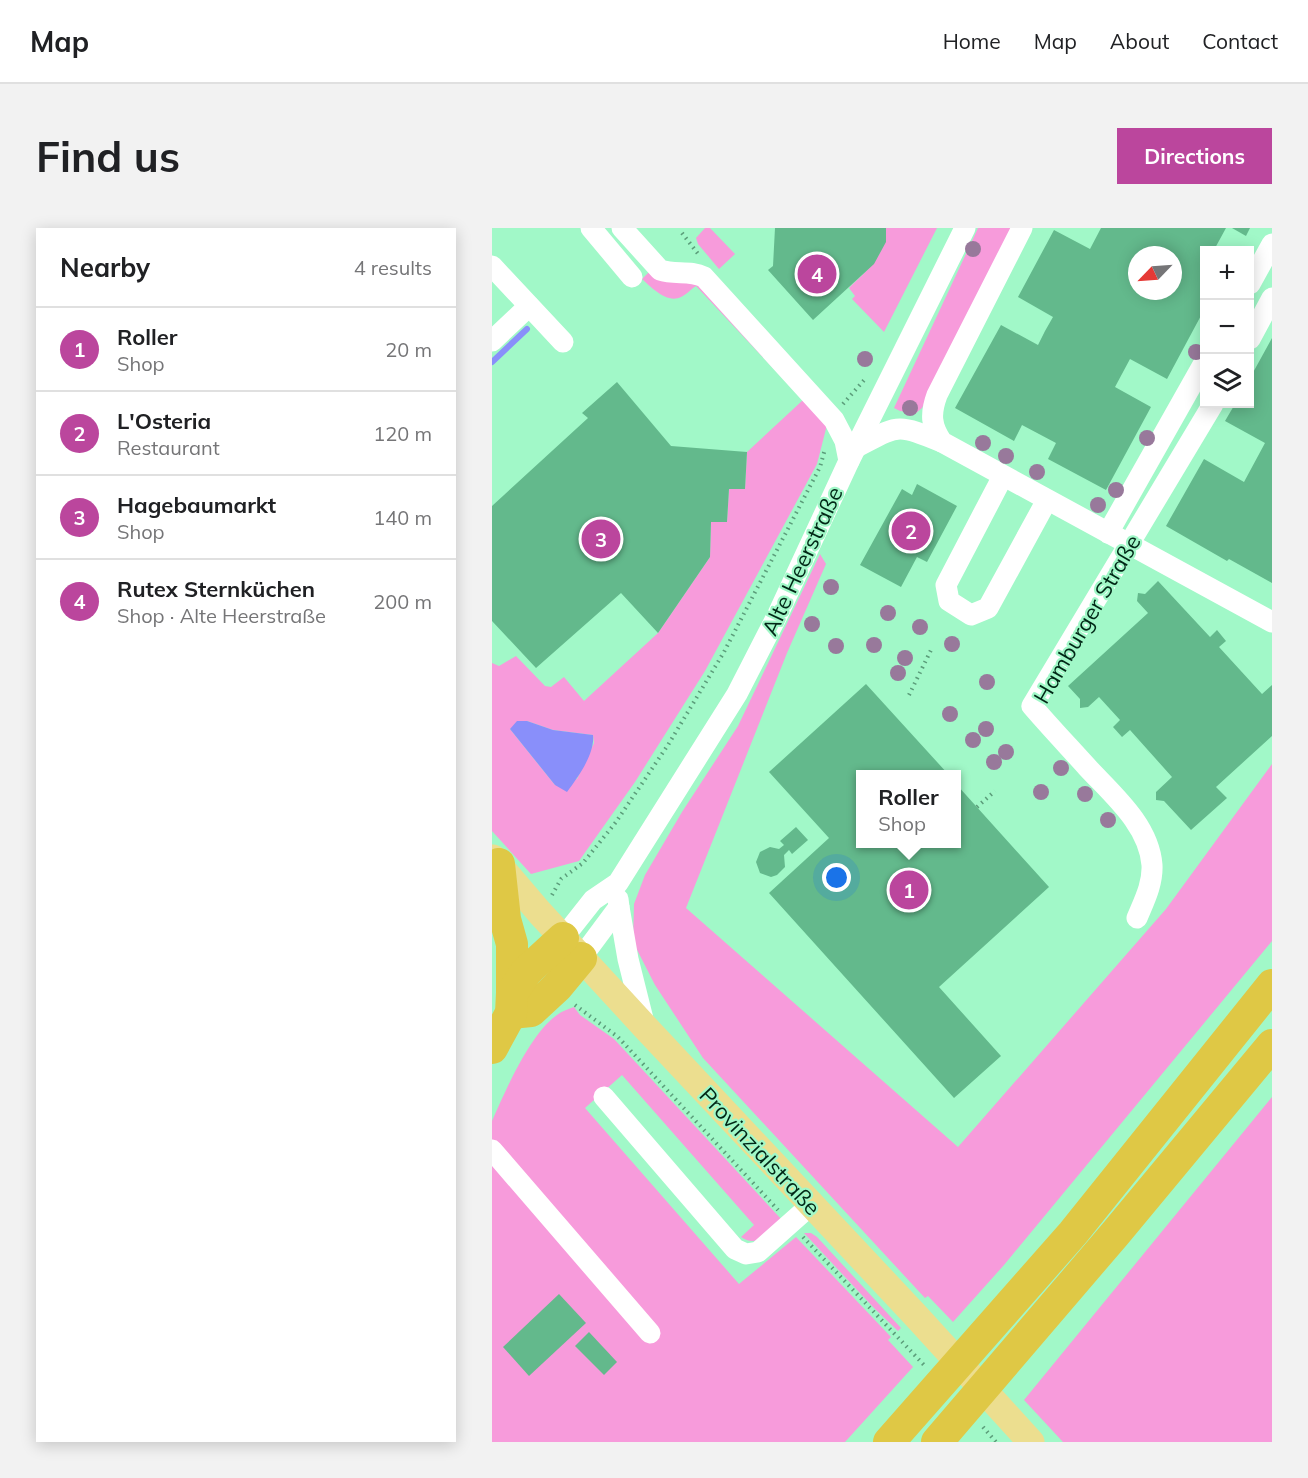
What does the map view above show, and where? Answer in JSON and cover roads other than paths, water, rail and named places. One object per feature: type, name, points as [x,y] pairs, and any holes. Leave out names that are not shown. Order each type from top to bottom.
[{"type":"highway","points":[[495,861],[505,919],[512,944],[512,1003]]},
{"type":"highway","points":[[512,1003],[531,1011],[557,987],[572,948]]},
{"type":"highway","points":[[492,1048],[526,972],[572,948]]},
{"type":"highway","points":[[889,1442],[1073,1233],[1272,985]]},
{"type":"highway","points":[[937,1442],[1123,1226],[1272,1045]]},
{"type":"main road","name":"Provinzialstraße","points":[[495,861],[540,914],[811,1205],[928,1350],[1000,1426],[1031,1442]]},
{"type":"street","points":[[591,228],[632,278]]},
{"type":"street","points":[[622,228],[660,270],[691,273],[704,277],[834,420],[852,455],[891,429],[910,429],[942,442],[1272,622]]},
{"type":"street","name":"Alte Heerstraße","points":[[572,948],[593,900],[618,883],[737,694],[965,228]]},
{"type":"street","points":[[942,442],[933,427],[931,416],[933,406],[1022,228]]},
{"type":"street","points":[[1254,277],[1272,244]]},
{"type":"street","points":[[492,266],[563,342]]},
{"type":"street","points":[[1254,332],[1272,298]]},
{"type":"street","points":[[492,341],[529,306]]},
{"type":"street","points":[[1108,532],[1200,370]]},
{"type":"street","name":"Hamburger Straße","points":[[1137,918],[1149,891],[1152,867],[1150,851],[1141,831],[1126,810],[1032,706],[1211,408]]},
{"type":"street","points":[[1004,476],[946,585],[949,601],[970,615],[988,608],[1047,500]]},
{"type":"street","points":[[618,883],[619,908],[628,959],[645,1028]]},
{"type":"street","points":[[572,948],[619,908]]},
{"type":"street","points":[[604,1098],[735,1249],[746,1254],[758,1252],[811,1205]]},
{"type":"street","points":[[492,1150],[650,1333]]},
{"type":"water","points":[[517,721],[527,721],[553,730],[593,735],[589,757],[567,792],[555,785],[510,729]]},
{"type":"waterway","points":[[492,362],[527,329]]},
{"type":"place","name":"Rutex Sternküchen","points":[[817,274]]},
{"type":"place","name":"L'Osteria","points":[[911,531]]},
{"type":"place","name":"Hagebaumarkt","points":[[601,539]]},
{"type":"place","name":"Roller","points":[[909,890]]}]
